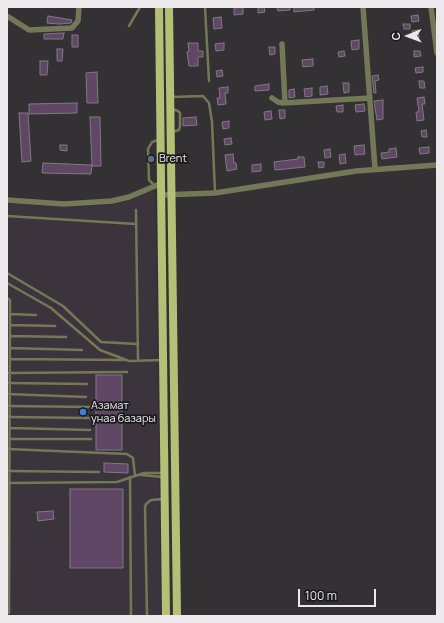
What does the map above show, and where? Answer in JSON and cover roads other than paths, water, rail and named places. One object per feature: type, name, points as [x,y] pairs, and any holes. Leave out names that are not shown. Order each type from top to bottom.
[{"type":"main road","points":[[159,7],[161,135],[158,184],[162,195],[166,616]]},
{"type":"main road","points":[[169,7],[177,616]]},
{"type":"main road","points":[[161,135],[170,132]]},
{"type":"street","points":[[7,16],[30,30],[72,28],[78,21],[79,7]]},
{"type":"street","points":[[363,7],[375,169]]},
{"type":"street","points":[[431,7],[437,53]]},
{"type":"street","points":[[282,44],[285,103]]},
{"type":"street","points":[[272,98],[278,102],[285,103],[370,98]]},
{"type":"street","points":[[162,195],[215,193],[356,171],[437,165]]},
{"type":"street","points":[[7,200],[64,204],[112,201],[129,197],[158,184]]},
{"type":"lane","points":[[129,26],[140,7]]},
{"type":"lane","points":[[205,7],[209,81]]},
{"type":"lane","points":[[170,97],[203,96],[209,103],[212,122],[215,193]]},
{"type":"lane","points":[[158,184],[149,180],[148,149],[152,142],[161,135]]},
{"type":"lane","points":[[136,210],[138,360]]},
{"type":"lane","points":[[7,216],[136,224]]},
{"type":"lane","points":[[7,273],[63,306],[101,342],[138,344]]},
{"type":"lane","points":[[7,282],[50,308],[100,350],[129,360]]},
{"type":"lane","points":[[7,298],[10,300],[8,308],[10,314],[8,319],[10,325],[10,439],[8,449],[9,614]]},
{"type":"lane","points":[[10,314],[36,315]]},
{"type":"lane","points":[[10,325],[55,326]]},
{"type":"lane","points":[[10,336],[66,337]]},
{"type":"lane","points":[[10,348],[82,350]]},
{"type":"lane","points":[[10,359],[164,360]]},
{"type":"lane","points":[[9,373],[127,372]]},
{"type":"lane","points":[[9,383],[87,384]]},
{"type":"lane","points":[[9,395],[86,397]]},
{"type":"lane","points":[[9,406],[93,407]]},
{"type":"lane","points":[[9,417],[92,418]]},
{"type":"lane","points":[[10,428],[90,430]]},
{"type":"lane","points":[[10,439],[91,440]]},
{"type":"lane","points":[[8,449],[127,454],[133,458],[135,476]]},
{"type":"lane","points":[[8,471],[99,472]]},
{"type":"lane","points":[[8,483],[117,482],[140,475],[165,475]]},
{"type":"lane","points":[[130,477],[131,616]]},
{"type":"lane","points":[[148,615],[145,507],[151,500],[166,499]]},
{"type":"place","name":"Brent","points":[[151,159]]},
{"type":"place","name":"Азамат унаа базары","points":[[83,412]]}]
